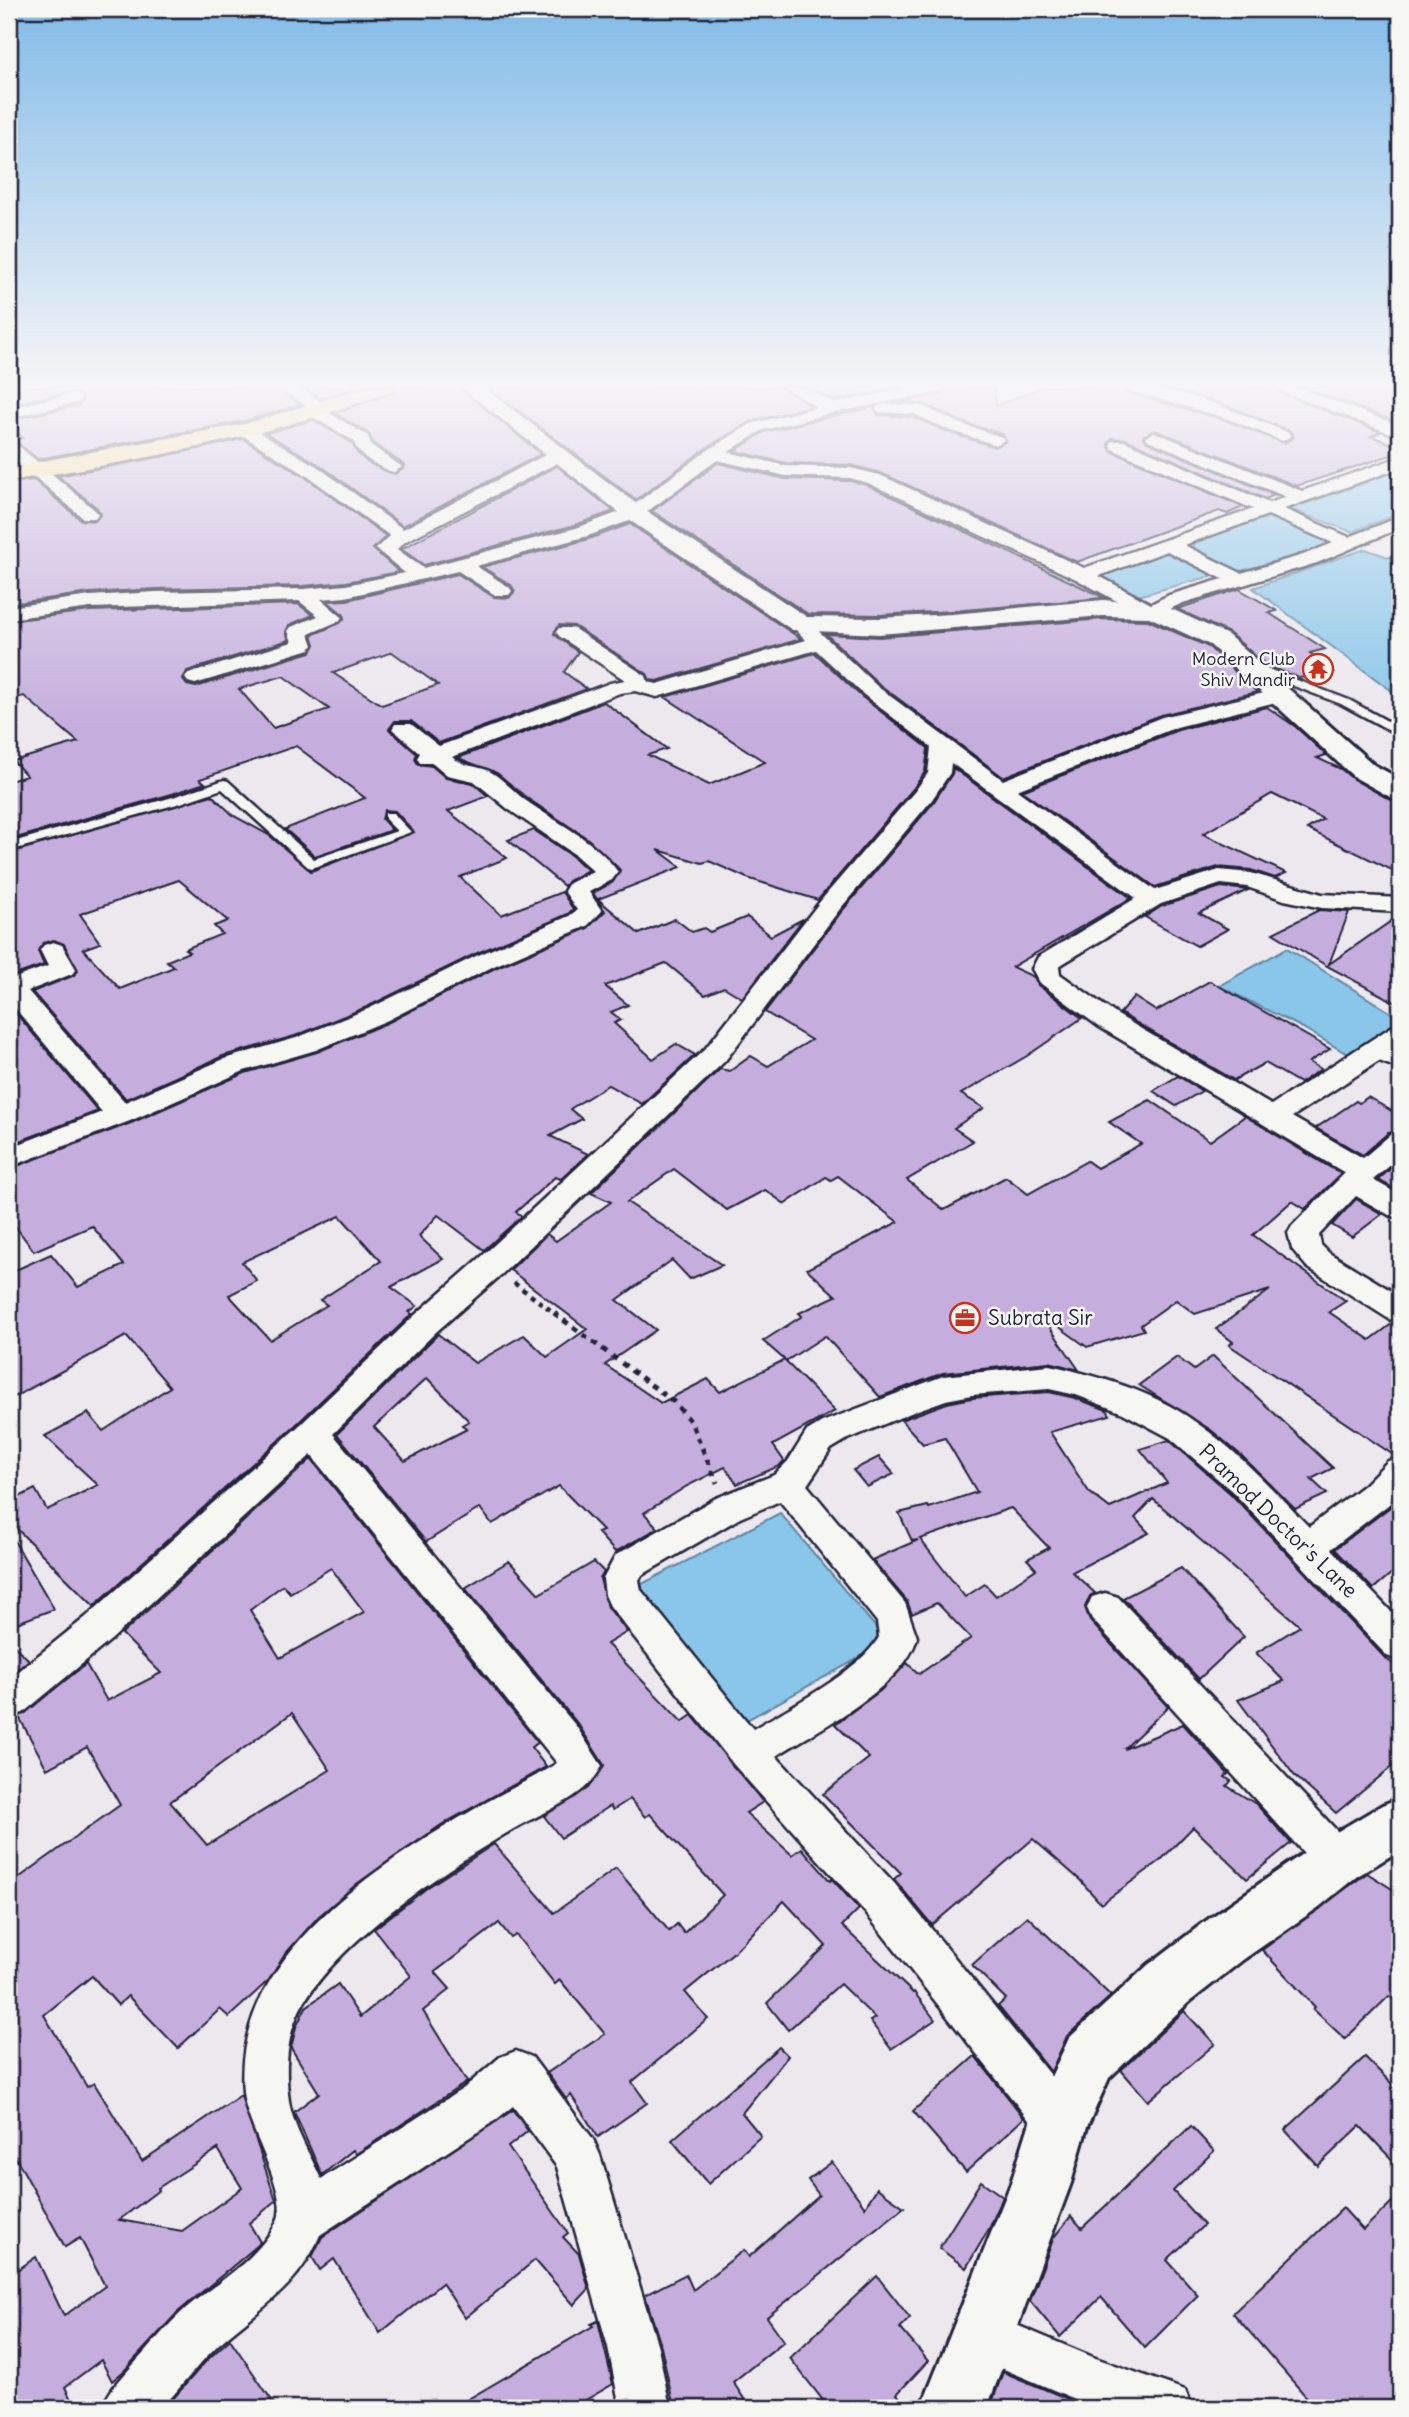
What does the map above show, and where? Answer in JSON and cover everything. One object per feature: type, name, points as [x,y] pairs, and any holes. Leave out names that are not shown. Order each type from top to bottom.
[{"type":"main road","points":[[617,500],[810,634],[1103,608],[1149,609],[1219,640],[1364,771],[1400,791]]},
{"type":"main road","points":[[954,2408],[1041,2183],[1059,2122],[1089,2058],[1128,2020],[1225,1940],[1337,1860],[1400,1822]]},
{"type":"street","points":[[72,500],[89,514]]},
{"type":"street","points":[[352,500],[396,531],[400,537]]},
{"type":"street","points":[[420,575],[386,551],[385,547],[471,500]]},
{"type":"street","points":[[9,594],[14,612],[155,598],[303,595],[346,591],[420,575],[582,531],[634,513],[652,500]]},
{"type":"street","points":[[919,500],[1083,575],[1149,609],[1351,544],[1400,522]]},
{"type":"street","points":[[1246,500],[1351,544]]},
{"type":"street","points":[[1083,575],[1175,548],[1299,500]]},
{"type":"street","points":[[1175,548],[1242,581]]},
{"type":"street","points":[[461,564],[502,591]]},
{"type":"street","points":[[195,678],[303,645],[298,631],[332,617],[303,595]]},
{"type":"street","points":[[566,632],[639,680],[636,685]]},
{"type":"street","points":[[431,757],[617,687],[636,685],[657,691],[810,634],[836,655],[843,666],[872,691],[931,734],[942,746],[1152,899]]},
{"type":"street","points":[[999,789],[1170,722],[1280,695]]},
{"type":"street","points":[[9,1158],[120,1115],[234,1065],[306,1044],[379,1014],[485,961],[578,921],[590,911],[576,891],[604,875],[606,872],[603,868],[482,776],[455,770],[431,757],[403,729]]},
{"type":"street","points":[[9,1701],[99,1628],[313,1433],[425,1324],[491,1266],[715,1055],[831,904],[940,773],[942,746]]},
{"type":"street","points":[[1400,905],[1315,900],[1251,880],[1219,877],[1152,899],[1047,962],[1045,970],[1049,978],[1107,1020],[1273,1116],[1400,1208]]},
{"type":"street","points":[[9,989],[63,968],[54,950]]},
{"type":"street","points":[[9,989],[18,995],[120,1115]]},
{"type":"street","points":[[1273,1116],[1393,1048]]},
{"type":"street","points":[[1400,1142],[1359,1177],[1303,1233],[1307,1249],[1328,1268],[1400,1311]]},
{"type":"street","name":"Pramod Doctor's Lane","points":[[748,1752],[622,1595],[621,1578],[629,1565],[728,1508],[786,1484],[800,1470],[819,1440],[834,1431],[906,1401],[943,1388],[972,1382],[1049,1377],[1082,1384],[1135,1404],[1182,1429],[1245,1483],[1400,1645]]},
{"type":"street","points":[[127,2408],[201,2328],[265,2278],[291,2244],[303,2218],[304,2192],[283,2149],[266,2104],[264,2071],[270,2036],[284,1995],[327,1942],[406,1877],[487,1823],[582,1766],[313,1433]]},
{"type":"street","points":[[1307,1548],[1397,1480]]},
{"type":"street","points":[[786,1484],[892,1614],[898,1642],[887,1659],[868,1675],[748,1752],[880,1898],[1059,2122]]},
{"type":"street","points":[[1105,1608],[1337,1860]]},
{"type":"street","points":[[303,2218],[480,2104],[516,2073],[577,2155],[633,2347],[645,2408]]},
{"type":"street","points":[[983,2336],[1093,2382],[1167,2408]]},
{"type":"lane","points":[[1249,665],[1345,702],[1400,733]]},
{"type":"lane","points":[[9,847],[177,800],[224,784],[312,864],[405,832],[389,816]]},
{"type":"path","points":[[491,1266],[674,1402],[691,1422],[728,1508]]},
{"type":"water","points":[[1316,500],[1400,500],[1400,513],[1352,532],[1290,509]]},
{"type":"water","points":[[1271,516],[1335,542],[1240,576],[1196,552],[1192,542]]},
{"type":"water","points":[[1176,549],[1219,574],[1138,596],[1098,575]]},
{"type":"water","points":[[1365,549],[1400,561],[1400,697],[1253,588]]},
{"type":"water","points":[[1287,948],[1390,1012],[1400,1022],[1379,1046],[1349,1055],[1303,1028],[1219,986]]},
{"type":"water","points":[[780,1513],[888,1642],[736,1726],[634,1588]]},
{"type":"building","points":[[9,500],[57,500],[81,520],[95,521],[101,514],[87,500],[336,500],[386,536],[373,549],[399,572],[346,582],[303,586],[155,589],[90,593],[9,604]]},
{"type":"building","points":[[367,500],[453,500],[403,526]]},
{"type":"building","points":[[493,500],[600,500],[614,511],[575,525],[424,565],[401,549]]},
{"type":"building","points":[[667,500],[898,500],[1105,598],[879,615],[808,614],[652,511]]},
{"type":"building","points":[[940,500],[1226,500],[1243,507],[1227,514],[1219,511],[1077,562]]},
{"type":"building","points":[[630,524],[801,639],[657,681],[650,680],[647,674],[574,626],[559,625],[554,634],[578,652],[564,672],[587,689],[439,743],[411,721],[395,721],[389,729],[417,754],[415,759],[418,764],[432,766],[446,778],[473,783],[488,796],[448,811],[507,858],[460,877],[501,915],[562,892],[573,909],[568,914],[475,954],[369,1006],[295,1036],[223,1056],[126,1099],[32,992],[73,976],[78,971],[64,944],[54,940],[43,943],[38,951],[44,965],[9,977],[9,853],[212,795],[234,816],[269,835],[311,871],[414,832],[395,811],[385,810],[382,819],[392,830],[315,856],[285,829],[365,798],[296,746],[200,779],[205,783],[172,794],[9,840],[9,781],[27,776],[13,761],[78,742],[24,696],[9,700],[9,621],[90,611],[298,604],[313,615],[289,625],[286,632],[289,640],[187,671],[183,680],[187,685],[196,687],[311,652],[315,644],[312,635],[344,619],[344,615],[327,601],[347,600],[458,574],[494,597],[509,598],[515,591],[511,585],[482,567],[589,539]],"holes":[[[392,652],[438,685],[382,705],[333,673]],[[283,676],[329,709],[273,728],[239,689]],[[179,880],[228,921],[214,926],[222,934],[185,949],[189,952],[167,961],[174,967],[120,989],[83,949],[100,943],[80,914]]]},
{"type":"building","points":[[1239,589],[1277,611],[1269,613],[1325,649],[1310,653],[1334,672],[1299,678],[1266,665],[1229,633],[1177,609]]},
{"type":"building","points":[[1103,619],[1148,620],[1209,647],[1257,692],[1161,715],[1003,777],[880,685],[826,634],[879,637]]},
{"type":"building","points":[[815,653],[862,697],[928,748],[925,772],[818,900],[747,878],[709,861],[702,863],[658,850],[681,867],[598,899],[639,934],[675,919],[692,932],[704,928],[710,932],[747,917],[771,936],[803,919],[742,998],[724,987],[705,995],[666,963],[605,986],[628,1005],[611,1012],[621,1020],[614,1023],[653,1059],[676,1044],[695,1055],[642,1104],[608,1085],[570,1109],[582,1119],[550,1136],[588,1154],[561,1179],[555,1177],[516,1212],[522,1216],[484,1250],[438,1215],[419,1236],[443,1259],[391,1287],[417,1306],[409,1312],[412,1314],[299,1422],[94,1606],[9,1521],[9,1502],[35,1489],[47,1510],[98,1485],[45,1436],[88,1413],[103,1431],[170,1387],[126,1336],[9,1400],[9,1273],[51,1254],[78,1287],[124,1265],[92,1226],[34,1251],[9,1218],[9,1169],[131,1123],[245,1073],[317,1052],[389,1022],[495,968],[588,928],[605,911],[593,893],[613,882],[620,870],[588,839],[527,798],[497,773],[458,758],[604,702],[667,749],[648,755],[709,785],[765,762],[665,697]],"holes":[[[340,1216],[381,1261],[320,1300],[327,1305],[270,1340],[229,1295],[257,1281],[242,1262]]]},
{"type":"building","points":[[1267,707],[1296,727],[1326,755],[1317,758],[1341,769],[1353,779],[1389,799],[1400,802],[1400,874],[1307,829],[1323,819],[1272,794],[1203,834],[1286,873],[1275,878],[1251,870],[1218,867],[1155,887],[1022,791],[1178,730]]},
{"type":"building","points":[[953,768],[1131,898],[1012,967],[1034,977],[1038,985],[1082,1018],[1027,1056],[961,1094],[984,1108],[954,1128],[973,1141],[907,1180],[944,1210],[1006,1177],[1028,1194],[1087,1161],[1097,1168],[1141,1144],[1109,1122],[1150,1100],[1210,1141],[1245,1116],[1341,1174],[1305,1209],[1292,1201],[1253,1235],[1346,1301],[1329,1312],[1370,1340],[1393,1323],[1400,1324],[1400,1455],[1395,1456],[1229,1345],[1233,1342],[1216,1329],[1270,1290],[1195,1314],[1176,1300],[1141,1325],[1144,1330],[1087,1347],[1040,1313],[1079,1370],[1049,1362],[943,1373],[880,1397],[825,1336],[786,1361],[763,1341],[802,1316],[799,1313],[836,1296],[807,1269],[898,1222],[838,1176],[831,1180],[826,1177],[785,1204],[765,1190],[727,1210],[674,1169],[627,1202],[722,1265],[690,1279],[672,1260],[617,1300],[656,1330],[605,1365],[661,1403],[708,1379],[720,1392],[784,1360],[835,1411],[773,1445],[784,1461],[779,1466],[737,1484],[725,1467],[687,1486],[644,1513],[658,1528],[615,1552],[598,1533],[603,1531],[559,1486],[492,1524],[480,1508],[426,1542],[337,1434],[438,1334],[475,1363],[524,1335],[547,1357],[587,1329],[510,1270],[547,1234],[556,1241],[611,1202],[591,1193],[720,1069],[730,1071],[751,1056],[768,1066],[811,1040],[765,1012],[842,911],[933,803],[952,774]],"holes":[[[427,1378],[469,1421],[462,1425],[467,1429],[405,1461],[374,1427]]]},
{"type":"building","points":[[534,830],[588,870],[564,886],[508,840]]},
{"type":"building","points":[[1221,887],[1248,890],[1199,913],[1228,929],[1197,946],[1145,917],[1162,906]]},
{"type":"building","points":[[1319,910],[1349,912],[1329,964],[1400,915],[1400,1005],[1273,933]]},
{"type":"building","points":[[1210,981],[1330,1049],[1309,1062],[1321,1069],[1300,1083],[1265,1063],[1234,1080],[1120,1013],[1134,997],[1156,1011]]},
{"type":"building","points":[[9,1005],[98,1111],[20,1141],[9,1128]]},
{"type":"building","points":[[1178,1076],[1202,1091],[1176,1106],[1153,1091]]},
{"type":"building","points":[[1368,1097],[1400,1116],[1400,1131],[1388,1133],[1363,1155],[1316,1128],[1356,1101],[1359,1103]]},
{"type":"building","points":[[1400,1160],[1400,1192],[1378,1180]]},
{"type":"building","points":[[1356,1199],[1382,1214],[1352,1237],[1332,1225]]},
{"type":"building","points":[[1213,1356],[1333,1468],[1311,1479],[1327,1494],[1295,1509],[1242,1456],[1211,1430],[1139,1385],[1177,1357],[1194,1370]]},
{"type":"building","points":[[1049,1392],[1107,1410],[1110,1415],[1050,1432],[1089,1492],[1110,1508],[1167,1483],[1140,1449],[1169,1440],[1231,1494],[1385,1658],[1400,1669],[1400,1760],[1336,1813],[1294,1775],[1238,1700],[1284,1681],[1256,1653],[1300,1626],[1153,1499],[1135,1518],[1149,1533],[1072,1572],[1095,1593],[1090,1596],[1085,1607],[1090,1621],[1168,1707],[1124,1749],[1183,1724],[1228,1774],[1225,1777],[1231,1781],[1227,1786],[1256,1804],[1291,1843],[1247,1879],[1193,1827],[1160,1861],[1101,1904],[1080,1880],[1033,1839],[932,1925],[894,1879],[901,1873],[823,1794],[869,1758],[835,1724],[880,1691],[907,1663],[919,1674],[971,1638],[937,1603],[912,1614],[907,1601],[872,1560],[918,1540],[912,1541],[899,1513],[928,1506],[929,1508],[977,1492],[945,1438],[923,1444],[901,1420],[947,1403],[972,1398]],"holes":[[[1011,1508],[1049,1548],[1027,1559],[1036,1569],[996,1596],[985,1584],[965,1597],[920,1539]]]},
{"type":"building","points":[[879,1457],[894,1474],[867,1487],[853,1470]]},
{"type":"building","points":[[311,1459],[538,1743],[531,1747],[546,1767],[441,1825],[358,1883],[318,1917],[285,1954],[270,1979],[229,2017],[220,2009],[178,2048],[128,1996],[118,2005],[92,1976],[44,2015],[87,2087],[94,2083],[142,2161],[241,2095],[276,2201],[249,2223],[260,2242],[258,2245],[177,2313],[112,2381],[101,2360],[65,2387],[75,2408],[9,2408],[9,2276],[36,2257],[64,2316],[105,2286],[80,2238],[65,2247],[9,2145],[9,1885],[120,1805],[87,1747],[47,1769],[19,1717],[86,1664],[107,1701],[161,1673],[122,1634]],"holes":[[[331,1568],[364,1612],[280,1658],[250,1610],[283,1585],[290,1593]],[[292,1713],[330,1770],[207,1845],[170,1802]],[[218,2149],[242,2188],[182,2231],[119,2220],[159,2190],[158,2188]]]},
{"type":"building","points":[[1400,1496],[1400,1566],[1373,1589],[1335,1549],[1390,1507]]},
{"type":"building","points":[[9,1532],[54,1609],[9,1626]]},
{"type":"building","points":[[509,1561],[539,1594],[594,1562],[604,1572],[600,1579],[608,1607],[627,1632],[607,1644],[682,1722],[692,1715],[763,1802],[746,1813],[792,1855],[802,1848],[830,1881],[832,1879],[859,1909],[842,1926],[914,1992],[935,2020],[891,2049],[870,2021],[875,2018],[840,1984],[788,2030],[767,2003],[826,1946],[784,1901],[734,1952],[685,1992],[708,2019],[632,2082],[647,2103],[598,2137],[571,2095],[566,2099],[547,2073],[605,2034],[560,1980],[555,1984],[516,1935],[511,1938],[499,1923],[435,1972],[450,1989],[423,2011],[467,2082],[356,2154],[353,2150],[322,2175],[294,2112],[319,2093],[291,2048],[296,2027],[306,2007],[338,1984],[360,2017],[411,1976],[374,1929],[428,1887],[494,1844],[554,1913],[616,1868],[669,1931],[677,1924],[684,1933],[723,1895],[650,1814],[645,1817],[630,1799],[613,1810],[610,1806],[561,1838],[544,1816],[588,1788],[604,1765],[578,1724],[465,1588]]},
{"type":"building","points":[[1181,1568],[1244,1637],[1199,1679],[1123,1598]]},
{"type":"building","points":[[9,1641],[29,1660],[9,1676]]},
{"type":"building","points":[[1367,1873],[1400,1894],[1400,2005],[1389,1996],[1345,2039],[1313,2009],[1315,2007],[1262,1950]]},
{"type":"building","points":[[1027,1916],[1111,1996],[1067,2036],[1051,2072],[998,2006],[1006,1999],[972,1965]]},
{"type":"building","points":[[1184,2011],[1215,2044],[1148,2101],[1121,2070]]},
{"type":"building","points":[[779,2047],[788,2056],[742,2113],[761,2136],[708,2184],[672,2140]]},
{"type":"building","points":[[975,2056],[1024,2118],[966,2172],[913,2111]]},
{"type":"building","points":[[1365,2057],[1400,2092],[1400,2168],[1360,2126],[1318,2166],[1285,2130]]},
{"type":"building","points":[[513,2110],[528,2131],[508,2147],[568,2233],[563,2237],[579,2254],[589,2289],[574,2305],[535,2260],[465,2318],[442,2283],[380,2333],[334,2259],[320,2270],[312,2257],[322,2237]]},
{"type":"building","points":[[1191,2126],[1214,2151],[1173,2191],[1204,2225],[1167,2260],[1198,2295],[1145,2348],[1101,2297],[1060,2337],[1030,2301],[1054,2237],[1071,2216],[1082,2228]]},
{"type":"building","points":[[832,2162],[865,2207],[877,2188],[904,2207],[767,2317],[784,2341],[733,2382],[750,2408],[674,2408],[661,2346],[645,2295],[686,2274],[693,2290],[744,2250],[749,2257],[819,2195],[808,2180]]},
{"type":"building","points":[[981,2181],[1003,2197],[990,2227],[966,2268],[939,2248]]},
{"type":"building","points":[[1400,2194],[1400,2408],[1316,2408],[1233,2313],[1343,2208],[1363,2230]]},
{"type":"building","points":[[877,2276],[910,2318],[900,2328],[928,2361],[897,2394],[908,2408],[829,2408],[790,2358]]},
{"type":"building","points":[[598,2321],[613,2384],[572,2408],[453,2408],[593,2326],[591,2324]]},
{"type":"building","points":[[230,2339],[277,2408],[165,2408],[206,2361]]},
{"type":"building","points":[[1003,2372],[1090,2408],[990,2408]]},
{"type":"place","name":"Modern Club Shiv Mandir","points":[[1318,669]]},
{"type":"place","name":"Subrata Sir","points":[[965,1318]]}]
